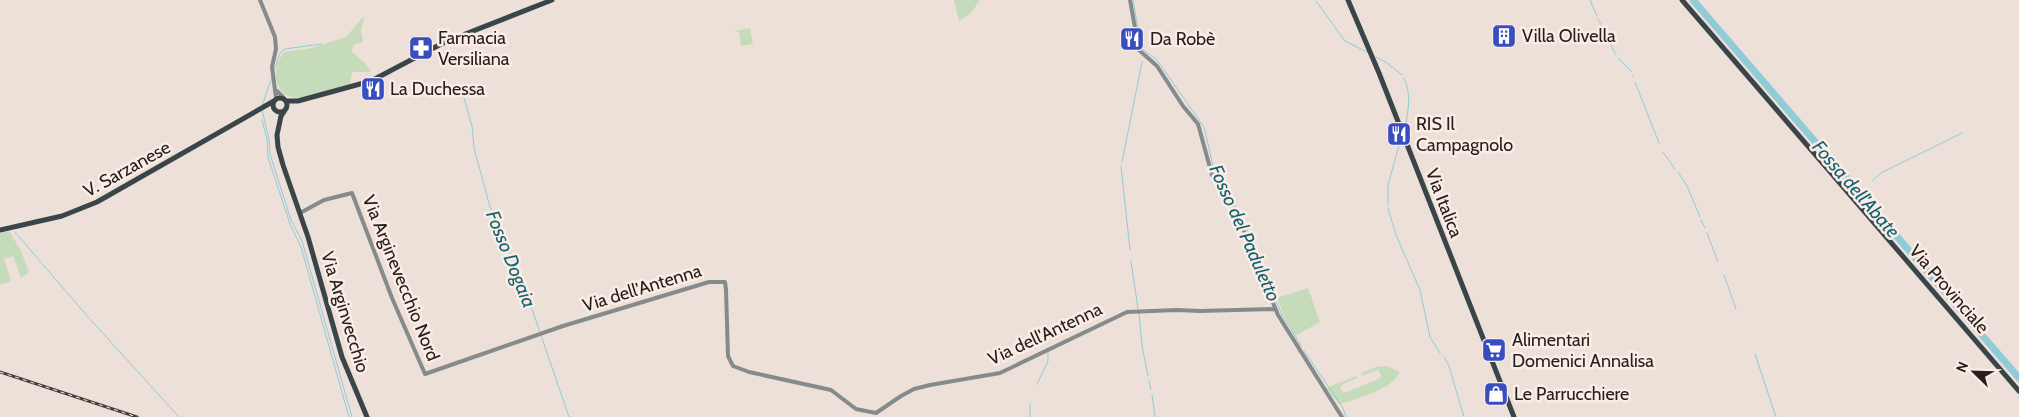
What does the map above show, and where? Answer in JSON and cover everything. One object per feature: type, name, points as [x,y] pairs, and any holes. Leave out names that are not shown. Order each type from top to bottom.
[{"type":"main road","points":[[261,109],[276,111],[286,104],[298,100],[371,81],[445,42],[552,0]]},
{"type":"main road","name":"Via Italica","points":[[1348,0],[1379,73],[1514,417]]},
{"type":"main road","name":"Via Provinciale","points":[[1682,0],[2019,391]]},
{"type":"main road","points":[[280,123],[275,100],[286,104]]},
{"type":"main road","name":"V. Sarzanese","points":[[0,230],[62,216],[87,207],[275,100]]},
{"type":"main road","points":[[280,123],[286,104]]},
{"type":"main road","name":"Via Arginvecchio","points":[[280,123],[278,147],[300,213],[342,358],[367,417]]},
{"type":"street","points":[[260,0],[275,37],[276,50],[272,72],[275,100]]},
{"type":"street","points":[[1130,0],[1139,50],[1157,66],[1183,106],[1198,124],[1212,175],[1237,214],[1275,309],[1342,417]]},
{"type":"street","points":[[275,88],[286,104]]},
{"type":"street","name":"Via Arginevecchio Nord","points":[[300,213],[324,200],[352,193],[392,298],[425,374]]},
{"type":"street","name":"Via dell'Antenna","points":[[425,374],[540,335],[709,282],[722,281],[726,290],[728,356],[733,366],[749,372],[831,390],[856,408],[876,413],[914,389],[1000,373],[1127,312],[1275,309]]},
{"type":"green space","points":[[954,0],[980,0],[970,14],[959,21]]},
{"type":"green space","points":[[365,15],[361,30],[363,42],[353,45],[352,52],[366,64],[371,72],[352,72],[350,85],[310,97],[290,97],[283,93],[278,85],[276,72],[279,60],[284,52],[308,49],[346,37]]},
{"type":"green space","points":[[750,28],[753,44],[741,46],[739,32],[734,31]]},
{"type":"green space","points":[[9,231],[20,249],[29,272],[21,278],[13,256],[4,259],[11,281],[0,285],[0,233]]},
{"type":"green space","points":[[1308,288],[1320,322],[1295,336],[1277,298]]},
{"type":"green space","points":[[1387,366],[1400,372],[1396,378],[1382,389],[1364,396],[1339,404],[1326,388],[1356,376],[1357,378],[1343,384],[1340,388],[1344,393],[1379,379],[1381,375],[1378,370],[1362,376],[1361,373],[1376,367]]},
{"type":"waterway","name":"Fosso del Paduletto","points":[[1133,0],[1141,45]]},
{"type":"waterway","points":[[1590,0],[1597,16]]},
{"type":"waterway","name":"Fossa dell'Abate","points":[[1693,0],[2019,378]]},
{"type":"waterway","points":[[1316,1],[1345,41],[1367,52]]},
{"type":"waterway","points":[[1598,19],[1616,55]]},
{"type":"waterway","points":[[274,71],[280,53],[285,49],[321,44]]},
{"type":"waterway","name":"Fosso del Paduletto","points":[[1141,48],[1157,60],[1204,127],[1214,170],[1242,217],[1281,313],[1301,346]]},
{"type":"waterway","points":[[1376,57],[1402,75]]},
{"type":"waterway","points":[[1618,58],[1631,71]]},
{"type":"waterway","points":[[1122,162],[1142,62]]},
{"type":"waterway","points":[[262,106],[272,77]]},
{"type":"waterway","points":[[1404,78],[1409,97],[1405,129]]},
{"type":"waterway","points":[[1635,82],[1659,143]]},
{"type":"waterway","name":"Fosso Dogaia","points":[[464,98],[472,126],[474,148],[490,207],[521,277],[569,417]]},
{"type":"waterway","points":[[262,110],[269,139],[270,154],[291,220],[302,241],[352,417]]},
{"type":"waterway","points":[[262,120],[267,139],[268,157],[290,224],[301,247],[349,417]]},
{"type":"waterway","points":[[1872,181],[1881,173],[1962,133]]},
{"type":"waterway","points":[[1388,205],[1388,185],[1400,142]]},
{"type":"waterway","points":[[1663,152],[1675,169]]},
{"type":"waterway","points":[[1121,166],[1130,250]]},
{"type":"waterway","points":[[1678,172],[1687,186],[1700,217]]},
{"type":"waterway","points":[[1388,208],[1396,235],[1420,290],[1430,337],[1440,353]]},
{"type":"waterway","points":[[1701,220],[1705,228]]},
{"type":"waterway","points":[[15,232],[88,317],[179,417]]},
{"type":"waterway","points":[[1707,233],[1718,262]]},
{"type":"waterway","points":[[1131,261],[1138,309]]},
{"type":"waterway","points":[[1724,275],[1736,309]]},
{"type":"waterway","points":[[1139,313],[1142,346],[1148,376]]},
{"type":"waterway","name":"Fosso del Paduletto","points":[[1304,351],[1343,408],[1346,417]]},
{"type":"waterway","points":[[1037,384],[1048,361],[1048,353]]},
{"type":"waterway","points":[[1755,354],[1776,417]]},
{"type":"waterway","points":[[1444,357],[1449,366],[1464,417]]},
{"type":"waterway","points":[[1149,381],[1151,390]]},
{"type":"waterway","points":[[1152,395],[1155,417]]},
{"type":"waterway","points":[[1030,404],[1030,417]]},
{"type":"railway","points":[[0,372],[137,417]]},
{"type":"place","name":"Villa Olivella","points":[[1504,36]]},
{"type":"place","name":"Da Robè","points":[[1132,39]]},
{"type":"place","name":"Farmacia Versiliana","points":[[421,48]]},
{"type":"place","name":"La Duchessa","points":[[373,89]]},
{"type":"place","name":"RIS Il Campagnolo","points":[[1399,134]]},
{"type":"place","name":"Alimentari Domenici Annalisa","points":[[1494,350]]},
{"type":"place","name":"Le Parrucchiere","points":[[1496,394]]}]
